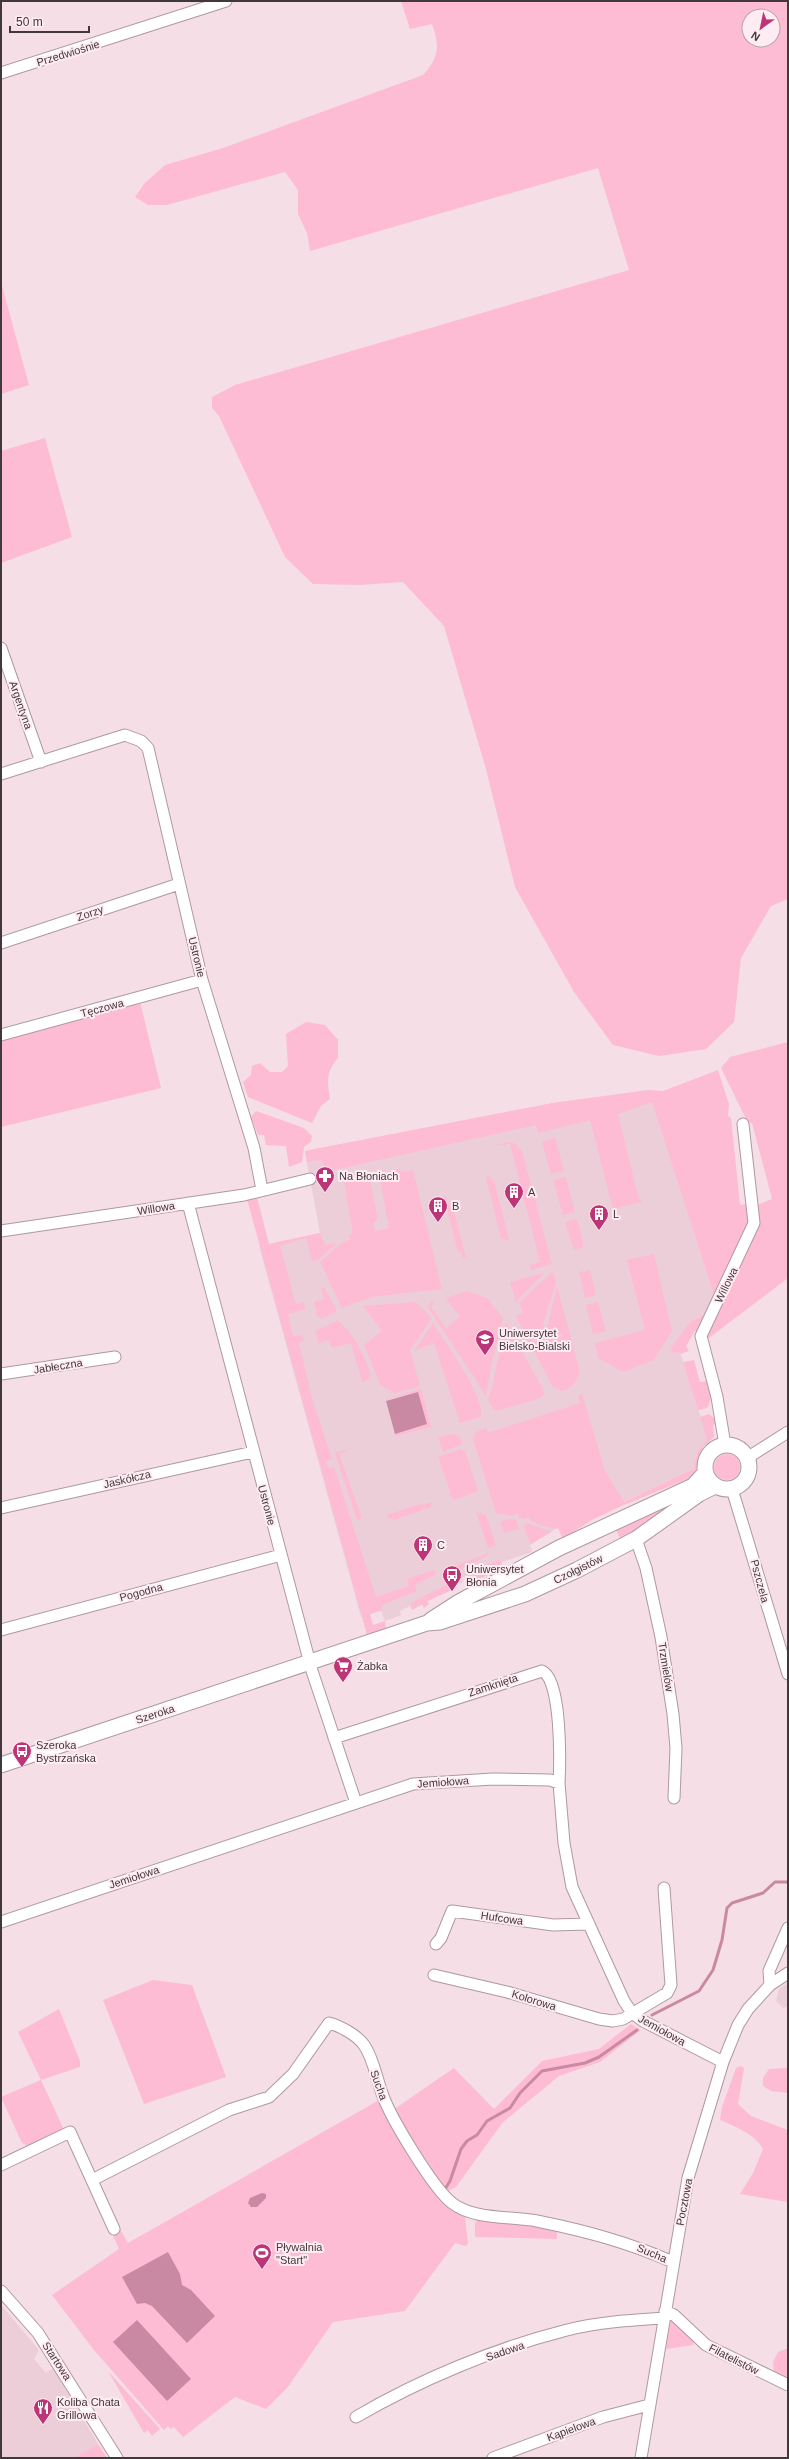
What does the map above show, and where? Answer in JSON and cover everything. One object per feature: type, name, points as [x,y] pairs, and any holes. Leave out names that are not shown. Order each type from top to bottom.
[{"type":"street","name":"Przedwiośnie","points":[[1,73],[226,1]]},
{"type":"street","name":"Argentyna","points":[[1,648],[41,762]]},
{"type":"street","name":"Ustronie","points":[[41,762],[125,735],[141,741],[148,748],[202,980],[254,1148],[262,1190]]},
{"type":"street","points":[[1,774],[41,762]]},
{"type":"street","name":"Zorzy","points":[[1,943],[179,884]]},
{"type":"street","name":"Tęczowa","points":[[1,1035],[202,980]]},
{"type":"street","name":"Willowa","points":[[725,1445],[717,1397],[701,1336],[754,1223],[743,1124]]},
{"type":"street","name":"Willowa","points":[[1,1231],[188,1203],[262,1190],[310,1179]]},
{"type":"street","name":"Ustronie","points":[[188,1203],[310,1663],[356,1803]]},
{"type":"street","name":"Jabłeczna","points":[[1,1374],[115,1357]]},
{"type":"street","points":[[747,1458],[788,1432]]},
{"type":"street","points":[[725,1445],[738,1448],[747,1458],[749,1468],[748,1475],[744,1481],[732,1489],[722,1489],[715,1486],[705,1473],[705,1464],[710,1453],[725,1445]]},
{"type":"street","name":"Jaskółcza","points":[[1,1508],[253,1452]]},
{"type":"street","name":"Czołgistów","points":[[427,1623],[435,1615],[527,1564],[693,1486],[705,1473]]},
{"type":"street","name":"Czołgistów","points":[[310,1663],[427,1623],[440,1622],[525,1594],[636,1539],[699,1494],[715,1486]]},
{"type":"street","name":"Pszczela","points":[[732,1489],[788,1674]]},
{"type":"street","name":"Trzmielów","points":[[636,1539],[646,1568],[661,1636],[673,1714],[676,1748],[674,1798]]},
{"type":"street","name":"Pogodna","points":[[1,1630],[281,1555]]},
{"type":"street","name":"Szeroka","points":[[1,1765],[310,1663]]},
{"type":"street","name":"Zamknięta","points":[[334,1738],[536,1671],[542,1671],[551,1680],[556,1709],[561,1758],[559,1783]]},
{"type":"street","name":"Jemiołowa","points":[[1,1922],[356,1803],[424,1782],[542,1778],[559,1783],[569,1874],[588,1924],[624,2001],[632,2012],[655,2028],[723,2062]]},
{"type":"street","points":[[632,2012],[667,1993],[671,1985],[664,1888]]},
{"type":"street","name":"Hufcowa","points":[[436,1944],[441,1938],[452,1911],[553,1925],[588,1924]]},
{"type":"street","points":[[770,1985],[769,1971],[788,1928]]},
{"type":"street","name":"Pocztowa","points":[[641,2458],[688,2178],[723,2062],[738,2025],[753,2002],[770,1985],[788,1972]]},
{"type":"street","name":"Kolorowa","points":[[434,1975],[507,1992],[599,2019],[619,2020],[632,2012]]},
{"type":"street","name":"Sucha","points":[[98,2177],[229,2110],[269,2097],[293,2074],[329,2023],[340,2027],[365,2045],[383,2098],[396,2121],[435,2186],[458,2208],[477,2213],[536,2221],[617,2239],[673,2262]]},
{"type":"street","points":[[1,2165],[70,2132],[114,2229]]},
{"type":"street","name":"Startowa","points":[[1,2291],[38,2333],[117,2458]]},
{"type":"street","name":"Filatelistów","points":[[665,2314],[674,2315],[706,2345],[788,2385]]},
{"type":"street","name":"Sadowa","points":[[356,2417],[390,2398],[439,2374],[532,2341],[586,2326],[665,2314]]},
{"type":"street","name":"Kąpielowa","points":[[494,2458],[603,2417],[649,2405]]},
{"type":"shaded area","points":[[401,1],[788,1],[788,899],[771,906],[741,958],[734,1022],[706,1049],[659,1056],[613,1045],[574,992],[515,887],[486,769],[444,626],[403,582],[359,585],[313,584],[285,557],[219,416],[212,408],[212,397],[235,385],[629,270],[598,168],[310,251],[307,233],[298,214],[298,190],[285,172],[167,205],[148,205],[135,197],[144,184],[165,165],[223,148],[423,75],[435,57],[437,45],[432,24],[410,29]]},
{"type":"shaded area","points":[[1,282],[29,385],[1,394]]},
{"type":"shaded area","points":[[45,438],[72,537],[1,563],[1,451]]},
{"type":"shaded area","points":[[140,1002],[161,1088],[1,1127],[1,1038]]},
{"type":"shaded area","points":[[306,1022],[325,1025],[338,1040],[338,1058],[331,1068],[328,1077],[330,1099],[321,1106],[312,1123],[248,1097],[243,1082],[251,1075],[252,1066],[260,1063],[270,1072],[282,1072],[288,1066],[286,1034]]},
{"type":"shaded area","points":[[788,1042],[788,1278],[705,1341],[709,1325],[719,1304],[755,1206],[772,1199],[752,1123],[748,1123],[721,1068],[730,1057]]},
{"type":"shaded area","points":[[718,1070],[729,1104],[728,1116],[731,1118],[740,1205],[746,1204],[752,1221],[726,1282],[716,1300],[652,1102],[618,1114],[638,1196],[642,1202],[613,1209],[590,1120],[538,1133],[536,1125],[325,1172],[322,1160],[307,1162],[305,1151],[553,1103],[649,1090],[663,1091]]},
{"type":"shaded area","name":"Uniwersytet Bielsko-Bialski","points":[[649,1090],[716,1301],[680,1352],[708,1440],[698,1450],[693,1469],[590,1518],[557,1528],[530,1545],[532,1552],[502,1562],[470,1579],[468,1575],[462,1578],[463,1582],[412,1610],[410,1606],[400,1611],[401,1615],[385,1621],[381,1611],[361,1617],[259,1246],[320,1233],[305,1151],[553,1103]]},
{"type":"shaded area","points":[[256,1111],[304,1128],[312,1136],[311,1142],[304,1147],[302,1162],[289,1167],[286,1146],[266,1145],[264,1135],[258,1135],[251,1117]]},
{"type":"shaded area","points":[[555,1137],[564,1171],[551,1174],[542,1142]]},
{"type":"shaded area","points":[[509,1142],[516,1144],[522,1151],[552,1264],[531,1270],[530,1265],[540,1262],[510,1144],[490,1147]]},
{"type":"shaded area","points":[[400,1169],[401,1172],[413,1170],[442,1289],[371,1297],[342,1308],[320,1262],[339,1245],[350,1239],[349,1235],[353,1234],[344,1182],[369,1175],[378,1220],[373,1222],[375,1231],[389,1228],[379,1174]]},
{"type":"shaded area","points":[[490,1176],[491,1180],[494,1180],[509,1239],[507,1240],[501,1238],[486,1177]]},
{"type":"shaded area","points":[[566,1177],[575,1212],[563,1215],[553,1180]]},
{"type":"shaded area","points":[[446,1196],[450,1208],[453,1208],[466,1257],[463,1258],[461,1252],[458,1252],[444,1197]]},
{"type":"shaded area","points":[[257,1197],[269,1244],[320,1233],[325,1245],[337,1243],[318,1260],[312,1261],[306,1238],[280,1246],[296,1304],[304,1302],[306,1309],[288,1314],[293,1336],[302,1335],[304,1340],[299,1343],[312,1398],[332,1459],[326,1461],[329,1469],[334,1467],[376,1597],[409,1586],[407,1579],[434,1570],[436,1574],[415,1585],[417,1591],[382,1605],[381,1610],[370,1614],[373,1625],[385,1621],[386,1627],[383,1630],[367,1635],[247,1199]]},
{"type":"shaded area","points":[[577,1219],[584,1247],[574,1250],[565,1222]]},
{"type":"shaded area","points":[[654,1254],[672,1331],[654,1360],[623,1372],[598,1358],[595,1343],[645,1330],[627,1260]]},
{"type":"shaded area","points":[[590,1270],[596,1295],[585,1298],[579,1272]]},
{"type":"shaded area","points":[[553,1271],[556,1283],[543,1324],[546,1331],[529,1343],[516,1316],[523,1313],[519,1303]]},
{"type":"shaded area","points":[[544,1273],[516,1302],[510,1282]]},
{"type":"shaded area","points":[[557,1286],[579,1368],[577,1379],[573,1385],[562,1391],[553,1387],[531,1345],[547,1333],[552,1338],[562,1336],[561,1334],[552,1333],[547,1328]]},
{"type":"shaded area","points":[[324,1287],[337,1311],[322,1319],[317,1316],[314,1302],[324,1299],[321,1288]]},
{"type":"shaded area","points":[[467,1291],[487,1298],[503,1318],[491,1366],[486,1396],[428,1307],[430,1303],[436,1299],[431,1307],[446,1328],[460,1317],[446,1298]]},
{"type":"shaded area","points":[[416,1302],[432,1318],[410,1350],[420,1386],[395,1393],[381,1386],[364,1345],[382,1331],[363,1306]]},
{"type":"shaded area","points":[[598,1302],[606,1331],[593,1334],[586,1305]]},
{"type":"shaded area","points":[[714,1303],[699,1331],[695,1331],[686,1346],[689,1351],[680,1354],[679,1352],[672,1353],[671,1348],[690,1322],[705,1315]]},
{"type":"shaded area","points":[[337,1321],[342,1324],[359,1347],[368,1366],[370,1379],[362,1382],[351,1343],[332,1348],[329,1340],[319,1343],[315,1331]]},
{"type":"shaded area","points":[[506,1322],[545,1393],[540,1398],[497,1411],[493,1409],[488,1400],[494,1381],[501,1346],[503,1346],[501,1345]]},
{"type":"shaded area","points":[[433,1323],[464,1370],[472,1385],[481,1409],[480,1417],[460,1423],[434,1343],[414,1351]]},
{"type":"shaded area","points":[[694,1360],[700,1382],[707,1381],[711,1399],[707,1408],[698,1410],[683,1362]]},
{"type":"shaded area","points":[[421,1389],[431,1427],[396,1436],[395,1434],[427,1424],[418,1392],[385,1399]]},
{"type":"shaded area","points":[[418,1392],[427,1424],[395,1434],[386,1401]]},
{"type":"shaded area","points":[[582,1394],[605,1471],[624,1502],[693,1469],[698,1450],[707,1440],[700,1417],[709,1414],[714,1418],[716,1424],[713,1425],[714,1437],[703,1447],[696,1470],[690,1478],[619,1507],[590,1521],[563,1539],[558,1528],[555,1529],[530,1521],[531,1518],[528,1517],[526,1519],[518,1517],[519,1514],[516,1513],[515,1516],[496,1513],[473,1439],[475,1433],[486,1427],[488,1433],[580,1403],[578,1395]]},
{"type":"shaded area","points":[[454,1434],[460,1437],[462,1444],[443,1452],[438,1437]]},
{"type":"shaded area","points":[[352,1448],[339,1454],[362,1518],[357,1520],[335,1453]]},
{"type":"shaded area","points":[[461,1449],[465,1451],[478,1491],[454,1500],[449,1495],[451,1494],[438,1457]]},
{"type":"shaded area","points":[[727,1454],[736,1458],[740,1467],[736,1476],[727,1480],[718,1476],[714,1467],[718,1458]]},
{"type":"shaded area","points":[[679,1499],[623,1540],[621,1540],[615,1528]]},
{"type":"shaded area","points":[[432,1502],[431,1507],[394,1520],[388,1518],[387,1515],[423,1503],[423,1505]]},
{"type":"shaded area","points":[[476,1512],[486,1515],[496,1545],[488,1548]]},
{"type":"shaded area","points":[[508,1519],[516,1520],[519,1529],[504,1533],[500,1522]]},
{"type":"shaded area","points":[[527,1523],[551,1532],[530,1544],[524,1526]]},
{"type":"shaded area","points":[[489,1553],[490,1554],[448,1576],[445,1570]]},
{"type":"shaded area","points":[[499,1560],[502,1563],[498,1571],[471,1582],[468,1574]]},
{"type":"shaded area","points":[[448,1584],[452,1590],[427,1601],[429,1604],[424,1608],[422,1604],[412,1610],[411,1603]]},
{"type":"shaded area","points":[[153,1980],[192,1985],[226,2077],[144,2104],[103,2000]]},
{"type":"shaded area","points":[[788,1983],[788,2006],[783,2008],[776,2001],[779,1989]]},
{"type":"shaded area","points":[[59,2009],[80,2061],[80,2067],[41,2080],[18,2032]]},
{"type":"shaded area","points":[[631,2024],[641,2030],[600,2062],[559,2076],[503,2122],[456,2187],[446,2192],[438,2184],[393,2110],[454,2068],[494,2109],[542,2061],[599,2049]]},
{"type":"shaded area","points":[[741,2066],[744,2068],[738,2104],[751,2116],[788,2130],[788,2202],[740,2194],[753,2173],[763,2149],[760,2144],[750,2135],[739,2128],[720,2120],[722,2107],[736,2068]]},
{"type":"shaded area","points":[[788,2068],[788,2093],[771,2091],[763,2086],[763,2078],[769,2069]]},
{"type":"shaded area","points":[[41,2080],[65,2132],[31,2148],[22,2143],[1,2097]]},
{"type":"shaded area","name":"Pływalnia \"Start\"","points":[[381,2099],[427,2181],[439,2196],[465,2217],[468,2244],[465,2246],[455,2243],[405,2311],[333,2322],[287,2388],[266,2409],[235,2397],[183,2437],[174,2427],[171,2429],[168,2426],[164,2430],[94,2350],[52,2295],[119,2249],[112,2233],[120,2229],[128,2243]]},
{"type":"shaded area","points":[[262,2193],[266,2194],[266,2198],[257,2207],[251,2207],[248,2203],[250,2198]]},
{"type":"shaded area","points":[[480,2217],[532,2224],[557,2231],[557,2239],[475,2237],[475,2223]]},
{"type":"shaded area","points":[[168,2252],[180,2274],[182,2285],[191,2290],[215,2316],[187,2343],[152,2306],[145,2303],[137,2304],[122,2277]]},
{"type":"shaded area","points":[[1,2305],[39,2350],[34,2359],[46,2373],[53,2368],[98,2444],[74,2458],[1,2458]]},
{"type":"shaded area","points":[[671,2319],[694,2341],[693,2345],[666,2349]]},
{"type":"shaded area","points":[[137,2320],[191,2379],[167,2401],[113,2342]]},
{"type":"shaded area","points":[[788,2348],[788,2382],[774,2375],[773,2362],[778,2352]]},
{"type":"shaded area","points":[[108,2371],[160,2429],[152,2436],[148,2430],[144,2433]]},
{"type":"shaded area","points":[[98,2444],[107,2458],[74,2458]]},
{"type":"waterway","points":[[652,2015],[699,1991],[713,1970],[722,1940],[727,1908],[732,1903],[763,1893],[775,1882],[788,1882]]},
{"type":"waterway","points":[[445,2189],[450,2181],[461,2149],[467,2141],[477,2135],[487,2121],[510,2108],[520,2093],[542,2071],[585,2063],[599,2057],[637,2030]]},
{"type":"place","name":"Na Błoniach","points":[[325,1193]]},
{"type":"place","name":"A","points":[[514,1209]]},
{"type":"place","name":"B","points":[[438,1223]]},
{"type":"place","name":"L","points":[[599,1231]]},
{"type":"place","name":"Uniwersytet Bielsko-Bialski","points":[[485,1356]]},
{"type":"place","name":"C","points":[[423,1562]]},
{"type":"place","name":"Uniwersytet Błonia","points":[[452,1592]]},
{"type":"place","name":"Żabka","points":[[343,1683]]},
{"type":"place","name":"Szeroka Bystrzańska","points":[[22,1768]]},
{"type":"place","name":"Pływalnia \"Start\"","points":[[262,2270]]},
{"type":"place","name":"Koliba Chata Grillowa","points":[[43,2425]]}]
